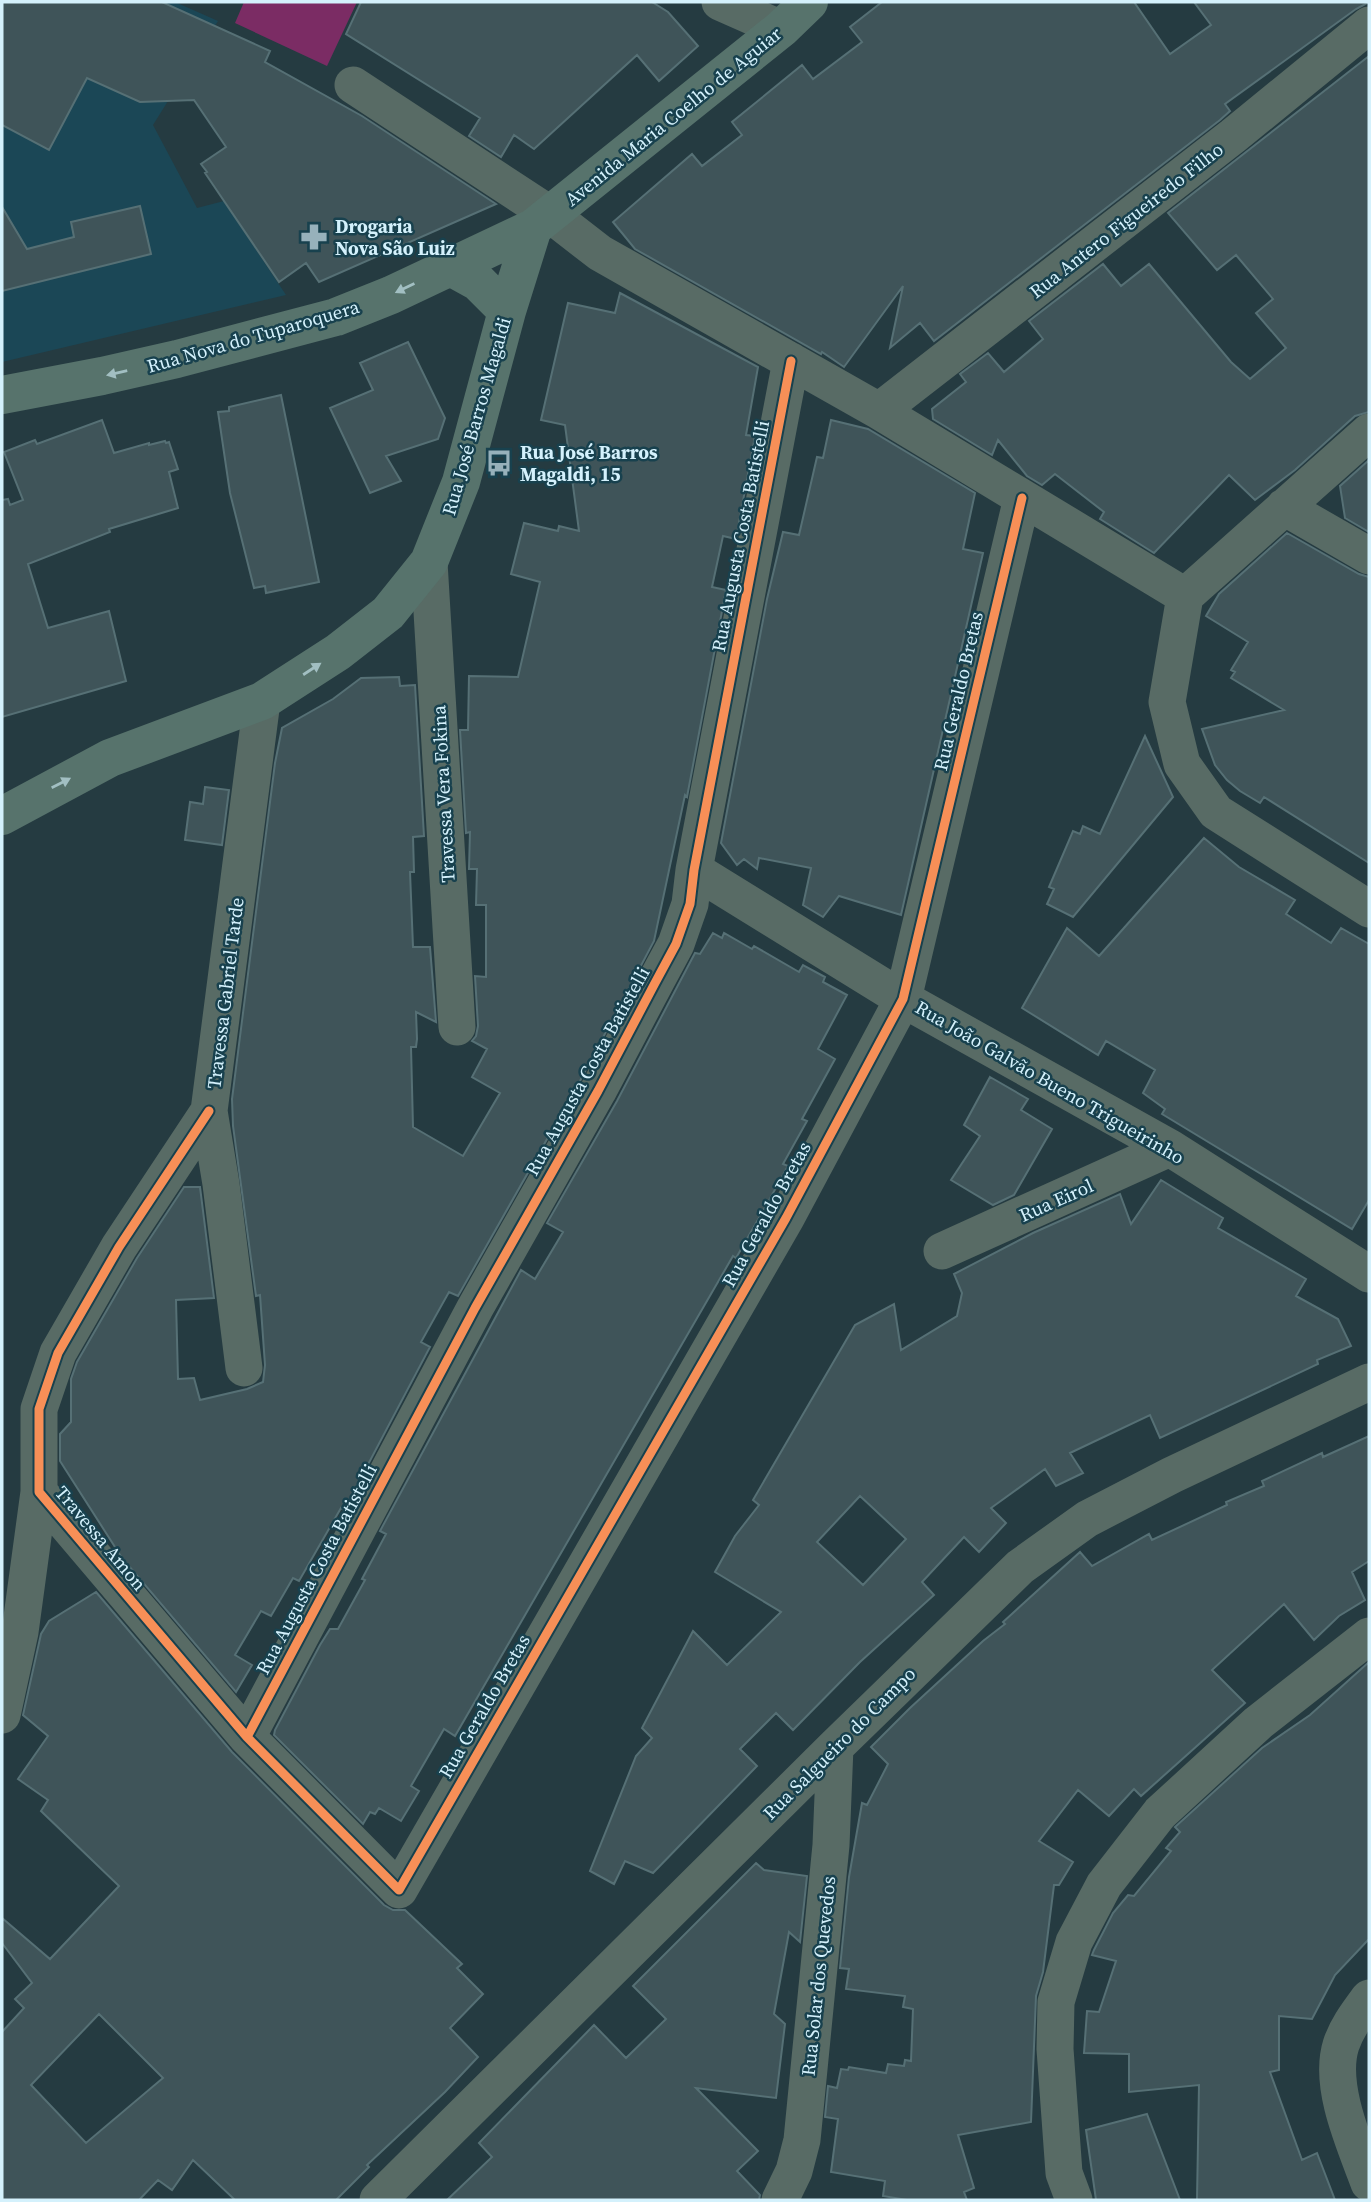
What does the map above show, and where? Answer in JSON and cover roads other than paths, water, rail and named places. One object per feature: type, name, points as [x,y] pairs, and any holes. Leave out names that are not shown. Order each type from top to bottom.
[{"type":"main road","name":"Avenida Maria Coelho de Aguiar","points":[[542,221],[781,29],[809,2]]},
{"type":"main road","name":"Rua Nova do Tuparoquera","points":[[2,395],[177,359],[336,317],[391,295],[542,221]]},
{"type":"main road","name":"Rua José Barros Magaldi","points":[[2,816],[110,758],[262,701],[338,652],[388,613],[429,562],[461,482],[507,311],[542,221]]},
{"type":"main road","points":[[449,266],[478,282],[507,311]]},
{"type":"street","points":[[720,2],[781,29]]},
{"type":"street","name":"Rua Antero Figueiredo Filho","points":[[879,411],[1234,136],[1369,25]]},
{"type":"street","points":[[353,85],[542,221],[879,411],[1185,596]]},
{"type":"street","name":"Rua Augusta Costa Batistelli","points":[[247,1737],[475,1308],[598,1091],[676,944],[690,904],[694,870],[791,362]]},
{"type":"street","points":[[1369,432],[1185,596],[1167,702],[1182,764],[1216,812],[1369,909]]},
{"type":"street","name":"Rua Geraldo Bretas","points":[[399,1890],[786,1218],[904,999],[1021,498]]},
{"type":"street","points":[[1284,507],[1369,556]]},
{"type":"street","name":"Travessa Vera Fokina","points":[[429,562],[457,1027]]},
{"type":"street","name":"Travessa Gabriel Tarde","points":[[244,1368],[209,1111],[262,701]]},
{"type":"street","name":"Rua João Galvão Bueno Trigueirinho","points":[[694,870],[904,999],[1170,1148],[1369,1274]]},
{"type":"street","name":"Travessa Amon","points":[[209,1111],[119,1247],[58,1353],[39,1409],[39,1492],[247,1737],[399,1890]]},
{"type":"street","name":"Rua Eirol","points":[[942,1251],[1170,1148]]},
{"type":"street","name":"Rua Salgueiro do Campo","points":[[378,2200],[1020,1567],[1087,1519],[1172,1475],[1369,1382]]},
{"type":"street","points":[[2,1715],[11,1635],[39,1492]]},
{"type":"street","points":[[1073,2200],[1065,2173],[1055,2049],[1056,2002],[1074,1942],[1104,1885],[1160,1813],[1258,1723],[1369,1636]]},
{"type":"street","name":"Rua Solar dos Quevedos","points":[[780,2200],[794,2171],[802,2140],[831,1845],[835,1747]]},
{"type":"street","points":[[1369,1998],[1348,2027],[1340,2048],[1338,2078],[1346,2120],[1369,2183]]},
{"type":"place","name":"Drogaria Nova São Luiz","points":[[314,237]]},
{"type":"place","name":"Rua José Barros Magaldi, 15","points":[[499,463]]}]
